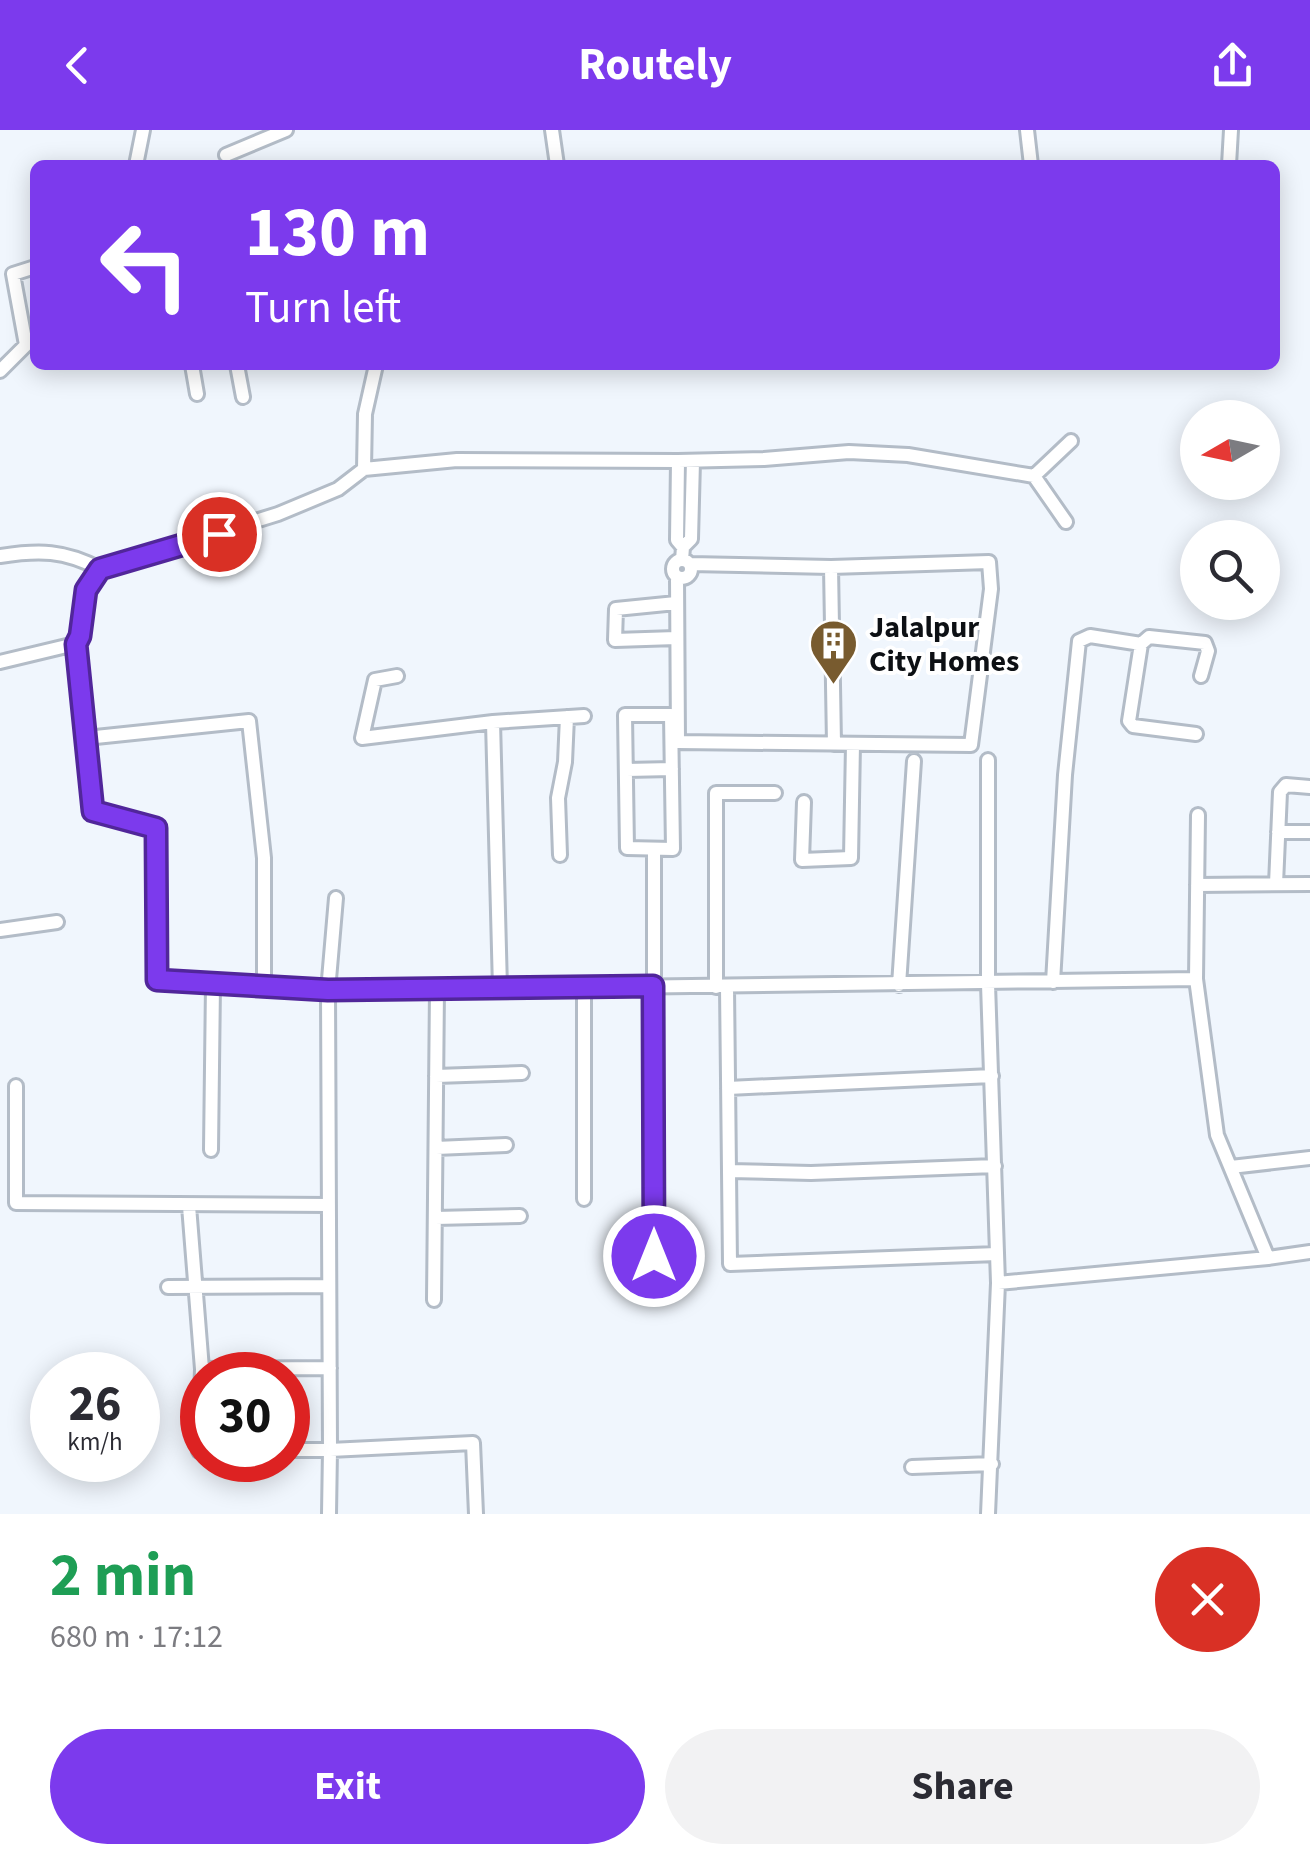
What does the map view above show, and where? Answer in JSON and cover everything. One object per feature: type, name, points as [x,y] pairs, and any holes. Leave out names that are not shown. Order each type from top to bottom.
[{"type":"street","points":[[137,160],[143,130]]},
{"type":"street","points":[[226,155],[286,130]]},
{"type":"street","points":[[552,130],[556,160]]},
{"type":"street","points":[[1027,130],[1030,160]]},
{"type":"street","points":[[1228,160],[1231,130]]},
{"type":"street","points":[[0,371],[26,345],[12,274],[30,269]]},
{"type":"street","points":[[193,370],[197,394]]},
{"type":"street","points":[[238,370],[243,397]]},
{"type":"street","points":[[364,469],[365,414],[375,370]]},
{"type":"street","points":[[1034,476],[1071,440]]},
{"type":"street","points":[[1066,522],[1034,476],[908,456],[849,452],[764,460],[457,460],[364,469],[338,489],[278,514],[100,569],[86,590],[76,644],[93,811],[156,828],[157,980],[328,990],[1196,979]]},
{"type":"street","points":[[685,557],[831,566],[988,562],[990,589],[972,745],[678,742],[677,577],[688,576],[677,540],[686,461]]},
{"type":"street","points":[[0,556],[61,553],[100,569]]},
{"type":"street","points":[[831,566],[834,744]]},
{"type":"street","points":[[676,602],[616,609],[615,640],[676,638]]},
{"type":"street","points":[[1053,982],[1076,650],[1079,641],[1090,636],[1140,644]]},
{"type":"street","points":[[1196,734],[1133,726],[1129,720],[1140,644],[1149,637],[1206,643],[1208,651],[1201,676]]},
{"type":"street","points":[[0,662],[76,644]]},
{"type":"street","points":[[397,676],[375,680],[362,738],[493,722],[584,716]]},
{"type":"street","points":[[671,715],[673,848],[627,848],[626,770],[625,716],[671,715]]},
{"type":"street","points":[[560,856],[558,798],[566,762],[566,717]]},
{"type":"street","points":[[86,738],[249,722],[264,858],[264,987]]},
{"type":"street","points":[[493,722],[500,988]]},
{"type":"street","points":[[804,802],[802,860],[851,858],[852,744]]},
{"type":"street","points":[[988,760],[988,984],[998,1284],[988,1514]]},
{"type":"street","points":[[899,985],[914,761]]},
{"type":"street","points":[[626,770],[672,770]]},
{"type":"street","points":[[1276,884],[1282,788],[1310,786]]},
{"type":"street","points":[[775,792],[716,793],[728,1088],[730,1264],[997,1254]]},
{"type":"street","points":[[1198,816],[1196,979],[1217,1134],[1268,1258]]},
{"type":"street","points":[[1278,832],[1310,832]]},
{"type":"street","points":[[654,848],[654,1256]]},
{"type":"street","points":[[1197,885],[1310,884]]},
{"type":"street","points":[[329,1514],[328,990],[336,898]]},
{"type":"street","points":[[0,930],[57,922]]},
{"type":"street","points":[[211,1150],[213,984]]},
{"type":"street","points":[[584,987],[584,1199]]},
{"type":"street","points":[[434,1300],[437,989]]},
{"type":"street","points":[[436,1076],[522,1074]]},
{"type":"street","points":[[728,1088],[992,1076]]},
{"type":"street","points":[[16,1086],[16,1203],[329,1204]]},
{"type":"street","points":[[436,1148],[506,1146]]},
{"type":"street","points":[[1230,1167],[1310,1158]]},
{"type":"street","points":[[730,1171],[812,1173],[994,1166]]},
{"type":"street","points":[[189,1206],[201,1352]]},
{"type":"street","points":[[435,1218],[520,1216]]},
{"type":"street","points":[[998,1284],[1310,1252]]},
{"type":"street","points":[[168,1286],[329,1286]]},
{"type":"street","points":[[310,1368],[330,1368]]},
{"type":"street","points":[[310,1450],[473,1443],[476,1514]]},
{"type":"street","points":[[912,1467],[992,1464]]},
{"type":"place","name":"Jalalpur City Homes","points":[[834,686]]},
{"type":"route","points":[[219,534],[100,569],[86,590],[76,644],[93,811],[156,828],[157,980],[328,990],[653,986],[654,1256]]}]
